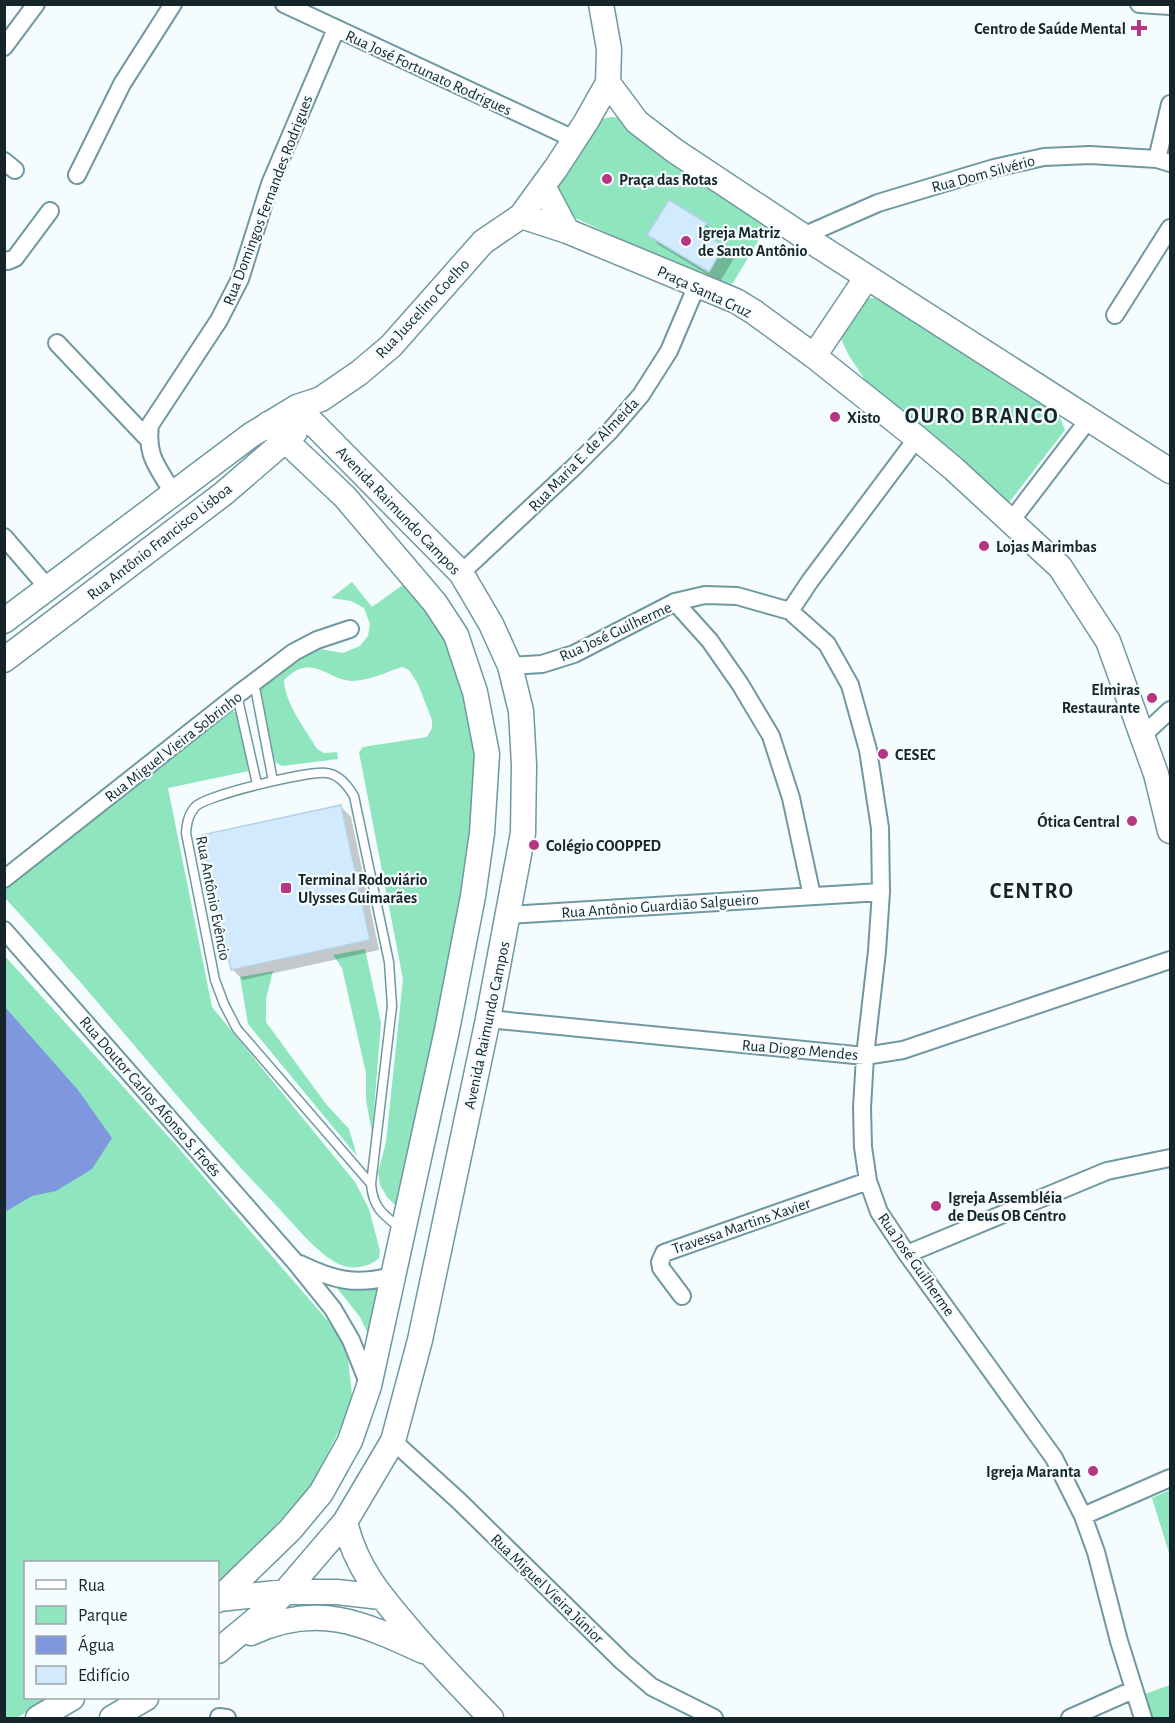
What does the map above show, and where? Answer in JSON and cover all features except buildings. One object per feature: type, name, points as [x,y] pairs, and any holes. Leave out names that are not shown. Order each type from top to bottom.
[{"type":"street","points":[[4,47],[36,4]]},
{"type":"street","points":[[77,175],[122,84],[173,4]]},
{"type":"street","name":"Rua José Fortunato Rodrigues","points":[[284,4],[313,11],[336,29],[580,130]]},
{"type":"street","points":[[521,216],[580,130],[608,83],[609,49],[601,4]]},
{"type":"street","points":[[1138,4],[1170,6]]},
{"type":"street","name":"Rua Domingos Fernandes Rodrigues","points":[[148,439],[150,425],[219,320],[240,279],[270,184],[336,29]]},
{"type":"street","points":[[608,83],[637,122]]},
{"type":"street","points":[[1164,161],[1170,104]]},
{"type":"street","points":[[580,130],[599,116],[622,116],[637,122],[675,151],[803,236],[1170,471]]},
{"type":"street","name":"Rua Dom Silvério","points":[[803,236],[878,203],[994,168],[1044,157],[1090,155],[1164,161]]},
{"type":"street","points":[[543,186],[567,231]]},
{"type":"street","points":[[4,260],[15,258],[51,211]]},
{"type":"street","name":"Praça Santa Cruz","points":[[521,216],[567,231],[735,301],[754,312],[814,356],[917,438],[1011,521],[1060,567],[1108,641],[1169,820]]},
{"type":"street","name":"Rua Juscelino Coelho","points":[[309,408],[391,346],[483,242],[521,216]]},
{"type":"street","points":[[1115,315],[1170,228]]},
{"type":"street","points":[[814,356],[867,277]]},
{"type":"street","name":"Rua Maria E. de Almeida","points":[[461,573],[573,468],[610,431],[641,395],[669,351],[697,285]]},
{"type":"street","points":[[57,343],[148,439],[150,454],[173,493]]},
{"type":"street","name":"Rua Antônio Francisco Lisboa","points":[[4,621],[268,424],[309,408]]},
{"type":"street","name":"Rua Antônio Francisco Lisboa","points":[[4,660],[223,494],[285,441],[309,408]]},
{"type":"street","name":"Avenida Raimundo Campos","points":[[223,1647],[285,1593],[345,1522],[393,1442],[420,1340],[488,1019],[523,833],[524,765],[520,711],[510,666],[491,624],[461,573],[309,408]]},
{"type":"street","points":[[1011,521],[1089,419]]},
{"type":"street","name":"Avenida Raimundo Campos","points":[[219,1598],[290,1530],[321,1493],[350,1441],[369,1386],[447,1030],[473,896],[483,833],[487,754],[475,692],[456,635],[435,603],[345,497],[268,424]]},
{"type":"street","points":[[790,611],[917,438]]},
{"type":"street","points":[[4,537],[48,588]]},
{"type":"street","points":[[411,574],[442,552]]},
{"type":"street","name":"Rua José Guilherme","points":[[510,666],[542,664],[574,654],[675,602],[705,595],[737,596],[790,611],[827,644],[850,685],[868,750],[880,828],[881,892],[862,1108],[863,1147],[868,1181],[879,1212],[907,1254],[1054,1458],[1083,1516],[1096,1552],[1143,1719]]},
{"type":"street","points":[[675,602],[710,641],[740,684],[771,736],[791,798],[812,896]]},
{"type":"street","name":"Rua Miguel Vieira Sobrinho","points":[[4,879],[294,652],[318,640],[350,629]]},
{"type":"street","points":[[1142,736],[1170,710]]},
{"type":"street","name":"Rua Antônio Guardião Salgueiro","points":[[508,915],[881,892]]},
{"type":"street","name":"Rua Doutor Carlos Afonso S. Froés","points":[[4,930],[296,1263],[333,1309],[351,1340],[369,1386]]},
{"type":"street","name":"Rua Diogo Mendes","points":[[488,1019],[865,1056],[903,1050],[1170,960]]},
{"type":"street","points":[[907,1254],[1107,1171],[1170,1158]]},
{"type":"street","name":"Travessa Martins Xavier","points":[[682,1296],[661,1268],[660,1262],[664,1253],[868,1181]]},
{"type":"street","points":[[296,1263],[324,1276],[362,1282],[393,1274],[431,1282]]},
{"type":"street","name":"Rua Miguel Vieira Júnior","points":[[393,1442],[459,1501],[623,1662],[652,1687],[714,1719]]},
{"type":"street","points":[[1083,1516],[1170,1478]]},
{"type":"street","points":[[345,1522],[350,1543],[370,1582],[381,1597],[491,1719]]},
{"type":"street","points":[[219,1599],[285,1593],[337,1592],[381,1597]]},
{"type":"street","points":[[223,1647],[273,1622],[299,1618],[326,1618],[356,1623],[431,1655]]},
{"type":"street","points":[[1070,1719],[1133,1690]]},
{"type":"street","points":[[38,1719],[70,1699]]},
{"type":"street","points":[[112,1719],[144,1699]]},
{"type":"lane","points":[[254,682],[273,781]]},
{"type":"lane","points":[[237,695],[257,784]]},
{"type":"lane","name":"Rua Antônio Evêncio","points":[[371,1184],[237,1029],[224,1005],[215,980],[186,833],[188,818],[196,806],[209,799],[257,784],[326,773],[340,779],[354,796],[389,962],[392,1006],[371,1184],[372,1198],[378,1208],[402,1230]]},
{"type":"green space","points":[[610,117],[622,118],[625,128],[768,224],[733,283],[717,288],[702,278],[571,216],[559,192],[558,182],[596,121]]},
{"type":"green space","points":[[868,298],[887,298],[1057,410],[1065,430],[1008,504],[865,380],[848,354],[838,332],[852,313]]},
{"type":"green space","points":[[411,579],[453,654],[476,741],[474,832],[401,1204],[394,1204],[380,1185],[378,1172],[386,1142],[403,979],[359,752],[363,747],[427,737],[432,728],[432,720],[418,684],[409,670],[402,667],[358,681],[342,679],[311,667],[303,668],[284,680],[288,698],[296,716],[317,749],[324,753],[337,752],[338,759],[282,766],[275,762],[258,687],[308,647],[343,653],[360,646],[368,636],[370,624],[364,608],[351,601],[331,598],[352,582],[372,607]]},
{"type":"green space","points":[[224,710],[232,710],[238,715],[249,771],[168,788],[212,1007],[355,1182],[369,1209],[380,1251],[379,1258],[361,1267],[341,1265],[323,1254],[304,1236],[203,1126],[5,898],[5,882]]},
{"type":"green space","points":[[365,949],[381,1023],[372,1133],[366,1100],[366,1073],[342,968],[333,955]]},
{"type":"green space","points":[[4,955],[176,1145],[328,1321],[347,1350],[353,1404],[309,1489],[219,1584],[219,1561],[24,1561],[24,1699],[50,1699],[16,1718],[4,1718]]},
{"type":"green space","points":[[273,971],[266,999],[266,1022],[326,1104],[349,1129],[357,1156],[248,1024],[240,977]]},
{"type":"green space","points":[[387,1279],[375,1349],[360,1317],[333,1283]]},
{"type":"green space","points":[[1170,1490],[1170,1556],[1152,1498]]},
{"type":"green space","points":[[1170,1685],[1170,1718],[1151,1718],[1145,1694]]},
{"type":"water","points":[[5,1007],[78,1090],[112,1138],[92,1169],[56,1191],[32,1196],[5,1212]]},
{"type":"place","name":"Centro de Saúde Mental","points":[[1139,28]]},
{"type":"place","name":"Praça das Rotas","points":[[607,179]]},
{"type":"place","name":"Igreja Matriz de Santo Antônio","points":[[686,241]]},
{"type":"place","name":"Xisto","points":[[835,417]]},
{"type":"place","name":"Lojas Marimbas","points":[[984,546]]},
{"type":"place","name":"Elmiras Restaurante","points":[[1152,698]]},
{"type":"place","name":"CESEC","points":[[883,754]]},
{"type":"place","name":"Ótica Central","points":[[1132,821]]},
{"type":"place","name":"Colégio COOPPED","points":[[534,845]]},
{"type":"place","name":"Terminal Rodoviário Ulysses Guimarães","points":[[286,888]]},
{"type":"place","name":"Igreja Assembléia de Deus OB Centro","points":[[936,1206]]},
{"type":"place","name":"Igreja Maranta","points":[[1093,1471]]},
{"type":"district","name":"OURO BRANCO","points":[[982,415]]},
{"type":"district","name":"CENTRO","points":[[1032,890]]}]
